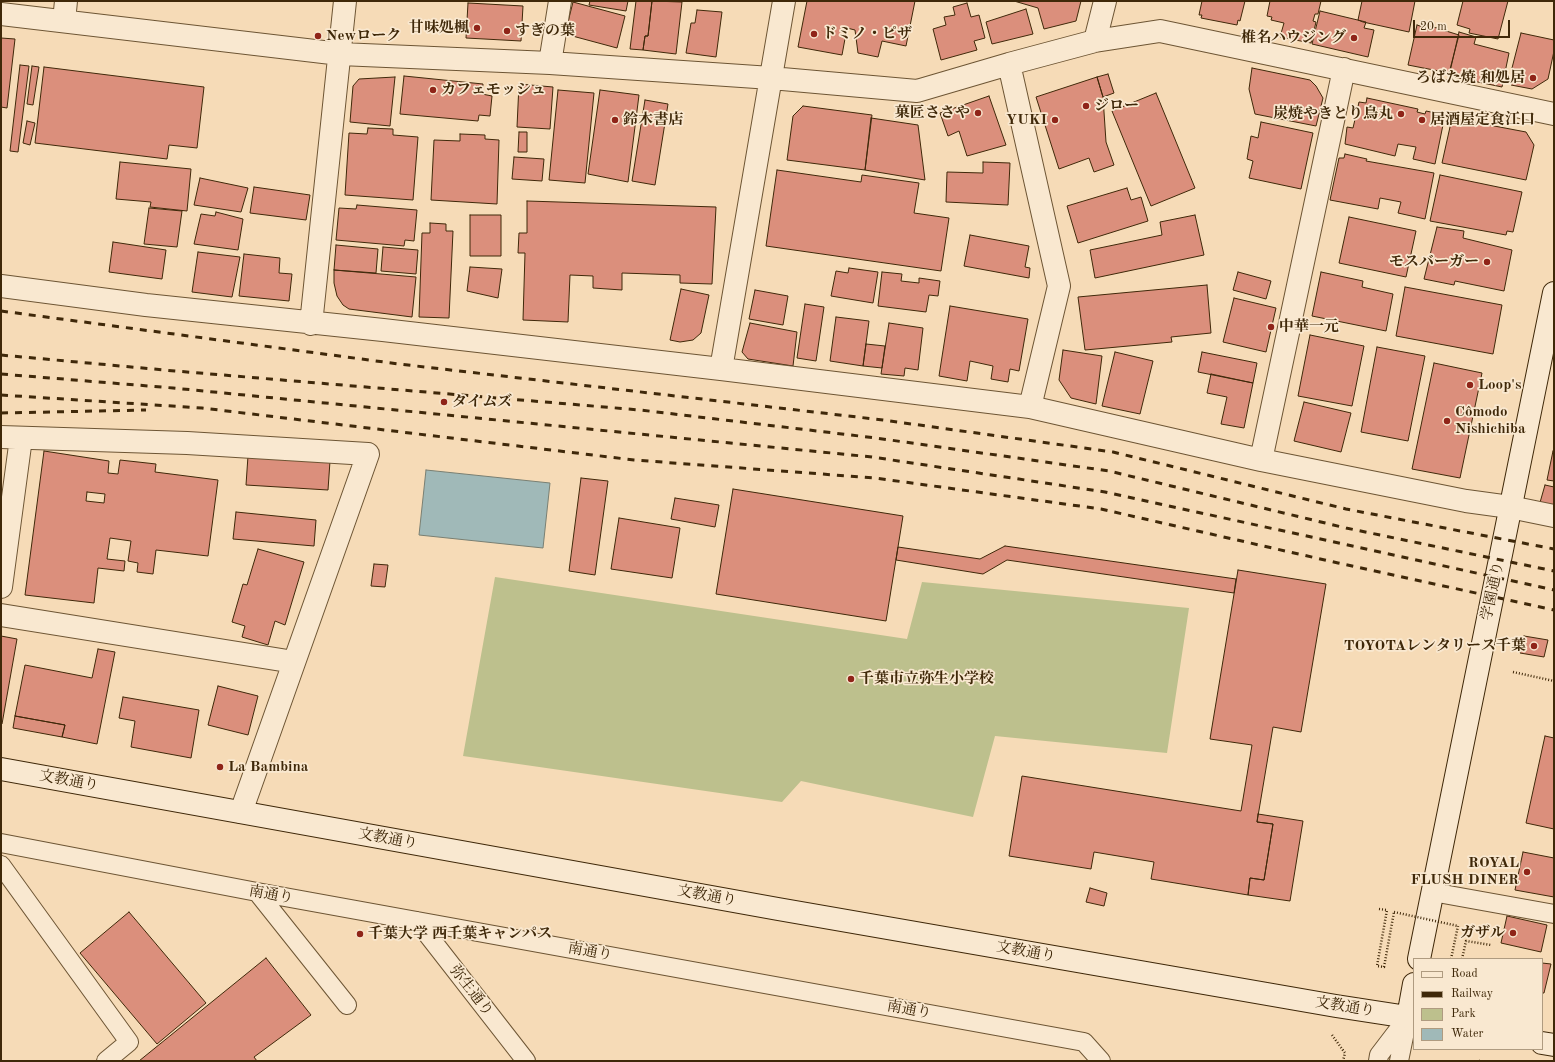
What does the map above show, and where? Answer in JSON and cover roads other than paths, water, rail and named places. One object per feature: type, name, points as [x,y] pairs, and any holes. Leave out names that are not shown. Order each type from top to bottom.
[{"type":"street","points":[[311,324],[345,1]]},
{"type":"street","points":[[550,63],[560,1]]},
{"type":"street","points":[[721,369],[784,1]]},
{"type":"street","points":[[1095,41],[1105,1]]},
{"type":"street","points":[[1,14],[65,11],[340,54],[550,63],[771,78],[917,91],[1008,64],[1095,41],[1160,31],[1554,114]]},
{"type":"street","points":[[1008,64],[1060,286],[1030,407]]},
{"type":"street","points":[[1261,460],[1344,69]]},
{"type":"street","points":[[1,286],[146,305],[311,324],[383,330],[721,369],[1030,407],[1261,460],[1466,501],[1510,507],[1554,516]]},
{"type":"street","name":"学園通り","points":[[1419,958],[1554,293]]},
{"type":"street","points":[[1,587],[11,438],[187,443],[368,454],[240,812]]},
{"type":"street","points":[[1,615],[294,662]]},
{"type":"street","name":"文教通り","points":[[1,769],[778,909],[1411,1018]]},
{"type":"street","points":[[1411,1018],[1413,995]]},
{"type":"street","points":[[1543,1043],[1554,1045]]},
{"type":"lane","name":"南通り","points":[[1,843],[257,892],[1084,1042],[1101,1061]]},
{"type":"lane","points":[[1,865],[129,1042],[106,1061]]},
{"type":"lane","points":[[257,892],[347,1005]]},
{"type":"lane","points":[[1432,892],[1554,914]]},
{"type":"lane","name":"弥生通り","points":[[417,921],[526,1061]]},
{"type":"lane","points":[[1378,1061],[1379,1055],[1411,1018]]},
{"type":"lane","points":[[1400,1061],[1411,1018]]},
{"type":"water","points":[[426,470],[550,483],[543,548],[419,535]]},
{"type":"railway","points":[[1,311],[399,364],[883,420],[1113,452],[1346,509],[1554,549]]},
{"type":"railway","points":[[1,355],[640,410],[876,438],[1109,471],[1346,528],[1554,571]]},
{"type":"railway","points":[[1,374],[173,388],[872,457],[1105,492],[1554,590]]},
{"type":"railway","points":[[1,395],[202,408],[634,460],[875,478],[1101,509],[1554,610]]},
{"type":"railway","points":[[1,413],[146,410]]},
{"type":"place","name":"甘味処楓","points":[[477,28]]},
{"type":"place","name":"すぎの葉","points":[[507,31]]},
{"type":"place","name":"ドミノ・ピザ","points":[[814,34]]},
{"type":"place","name":"Newローク","points":[[318,36]]},
{"type":"place","name":"椎名ハウジング","points":[[1354,38]]},
{"type":"place","name":"ろばた焼 和処居","points":[[1533,78]]},
{"type":"place","name":"カフェモッシュ","points":[[433,90]]},
{"type":"place","name":"ジロー","points":[[1086,106]]},
{"type":"place","name":"菓匠ささや","points":[[978,113]]},
{"type":"place","name":"炭焼やきとり鳥丸","points":[[1401,114]]},
{"type":"place","name":"鈴木書店","points":[[615,120]]},
{"type":"place","name":"YUKI","points":[[1055,120]]},
{"type":"place","name":"居酒屋定食江口","points":[[1422,120]]},
{"type":"place","name":"モスバーガー","points":[[1487,262]]},
{"type":"place","name":"中華一元","points":[[1271,327]]},
{"type":"place","name":"Loop's","points":[[1470,385]]},
{"type":"place","name":"タイムズ","points":[[444,402]]},
{"type":"place","name":"Cômodo Nishichiba","points":[[1447,421]]},
{"type":"place","name":"TOYOTAレンタリース千葉","points":[[1534,646]]},
{"type":"place","name":"千葉市立弥生小学校","points":[[851,679]]},
{"type":"place","name":"La Bambina","points":[[220,767]]},
{"type":"place","name":"ROYAL FLUSH DINER","points":[[1527,872]]},
{"type":"place","name":"ガザル","points":[[1513,933]]},
{"type":"place","name":"千葉大学 西千葉キャンパス","points":[[360,934]]}]
